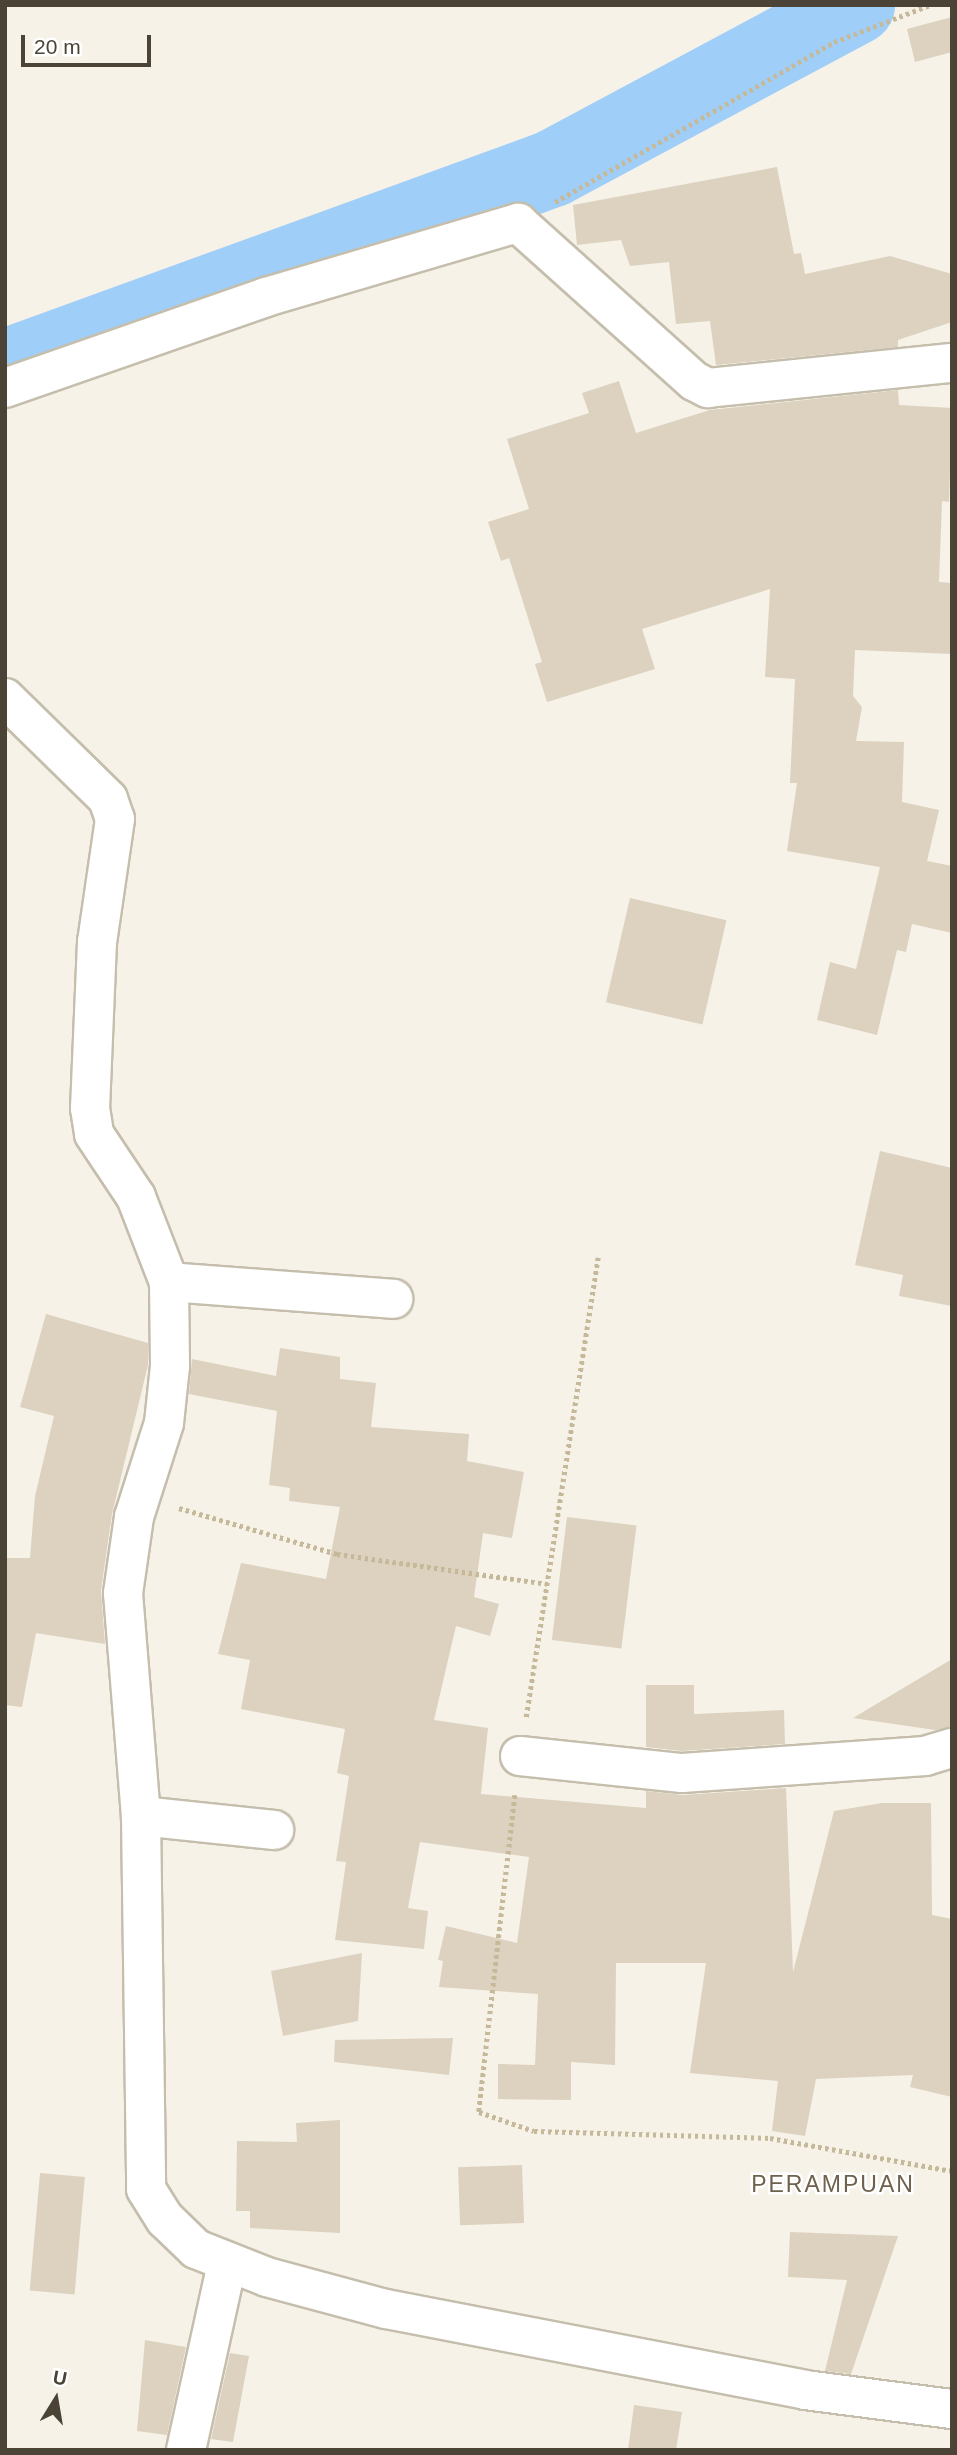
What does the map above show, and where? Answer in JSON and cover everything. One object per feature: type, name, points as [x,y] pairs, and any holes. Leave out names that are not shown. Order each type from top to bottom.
[{"type":"street","points":[[5,388],[266,297],[518,223],[708,388],[952,363]]},
{"type":"street","points":[[5,698],[100,790],[116,819],[96,956],[90,1108],[94,1134],[136,1197],[169,1282],[170,1366],[164,1423],[134,1517],[123,1593],[141,1815],[146,2189],[176,2232],[196,2249],[227,2263],[386,2309],[805,2390],[952,2410]]},
{"type":"street","points":[[169,1282],[393,1299]]},
{"type":"street","points":[[520,1756],[682,1773],[912,1758],[952,1748]]},
{"type":"street","points":[[141,1815],[274,1830]]},
{"type":"street","points":[[186,2450],[227,2263]]},
{"type":"path","points":[[518,223],[834,42],[930,5]]},
{"type":"path","points":[[598,1258],[520,1756],[478,2112],[534,2131],[770,2138],[952,2171]]},
{"type":"path","points":[[141,1497],[337,1555],[547,1584]]},
{"type":"building","points":[[952,17],[952,52],[915,62],[907,29]]},
{"type":"building","points":[[777,167],[794,254],[801,253],[805,274],[890,256],[952,274],[952,322],[898,340],[898,347],[716,365],[710,321],[676,324],[669,262],[630,266],[621,240],[577,245],[573,205]]},
{"type":"building","points":[[619,381],[636,433],[710,410],[898,390],[899,405],[952,408],[949,502],[942,501],[939,582],[952,583],[952,654],[855,650],[853,696],[862,707],[856,741],[904,742],[902,802],[939,810],[927,861],[952,866],[952,933],[912,924],[906,952],[897,950],[877,1035],[817,1020],[830,962],[856,969],[880,867],[787,851],[797,783],[790,783],[795,679],[765,677],[770,589],[642,629],[655,669],[547,702],[535,664],[542,662],[509,558],[501,561],[488,522],[529,509],[507,439],[589,413],[582,393]]},
{"type":"building","points":[[630,898],[726,920],[702,1025],[606,1002]]},
{"type":"building","points":[[880,1151],[952,1168],[952,1306],[899,1296],[903,1275],[855,1265]]},
{"type":"building","points":[[46,1314],[148,1343],[148,1365],[112,1514],[101,1590],[105,1644],[36,1633],[22,1707],[5,1705],[5,1558],[30,1558],[35,1496],[54,1416],[20,1407]]},
{"type":"building","points":[[280,1348],[340,1357],[340,1379],[376,1383],[371,1427],[469,1434],[467,1461],[524,1472],[512,1538],[483,1533],[474,1597],[499,1604],[490,1636],[456,1626],[434,1720],[488,1728],[481,1794],[646,1808],[646,1791],[683,1795],[786,1788],[793,1972],[834,1811],[882,1803],[931,1803],[932,1915],[952,1919],[952,2097],[910,2087],[913,2075],[816,2079],[805,2136],[772,2131],[778,2081],[690,2073],[706,1963],[616,1963],[615,2065],[571,2062],[571,2100],[498,2099],[498,2064],[535,2065],[538,1994],[439,1987],[443,1961],[438,1960],[446,1926],[517,1943],[529,1857],[420,1842],[408,1908],[428,1911],[424,1949],[335,1940],[346,1862],[336,1861],[349,1776],[337,1773],[345,1729],[241,1709],[250,1660],[218,1654],[241,1563],[326,1579],[340,1507],[289,1501],[290,1488],[269,1485],[277,1411],[189,1394],[192,1359],[276,1376]]},
{"type":"building","points":[[567,1517],[636,1526],[621,1649],[552,1640]]},
{"type":"building","points":[[952,1659],[952,1727],[935,1730],[853,1718]]},
{"type":"building","points":[[646,1685],[694,1685],[694,1714],[784,1710],[785,1744],[682,1751],[646,1747]]},
{"type":"building","points":[[362,1953],[358,2021],[283,2036],[271,1971]]},
{"type":"building","points":[[453,2038],[449,2075],[334,2062],[335,2040]]},
{"type":"building","points":[[340,2120],[340,2233],[250,2228],[250,2211],[236,2211],[237,2141],[297,2142],[296,2123]]},
{"type":"building","points":[[522,2165],[524,2223],[460,2225],[458,2167]]},
{"type":"building","points":[[40,2173],[85,2177],[75,2294],[30,2291]]},
{"type":"building","points":[[790,2232],[898,2236],[851,2374],[825,2371],[847,2280],[788,2277]]},
{"type":"building","points":[[145,2340],[186,2347],[167,2435],[137,2431]]},
{"type":"building","points":[[230,2353],[249,2356],[233,2442],[211,2439]]},
{"type":"building","points":[[634,2405],[682,2412],[676,2450],[628,2450]]},
{"type":"waterway","points":[[5,367],[552,168],[856,5]]},
{"type":"district","name":"PERAMPUAN","points":[[833,2184]]}]
